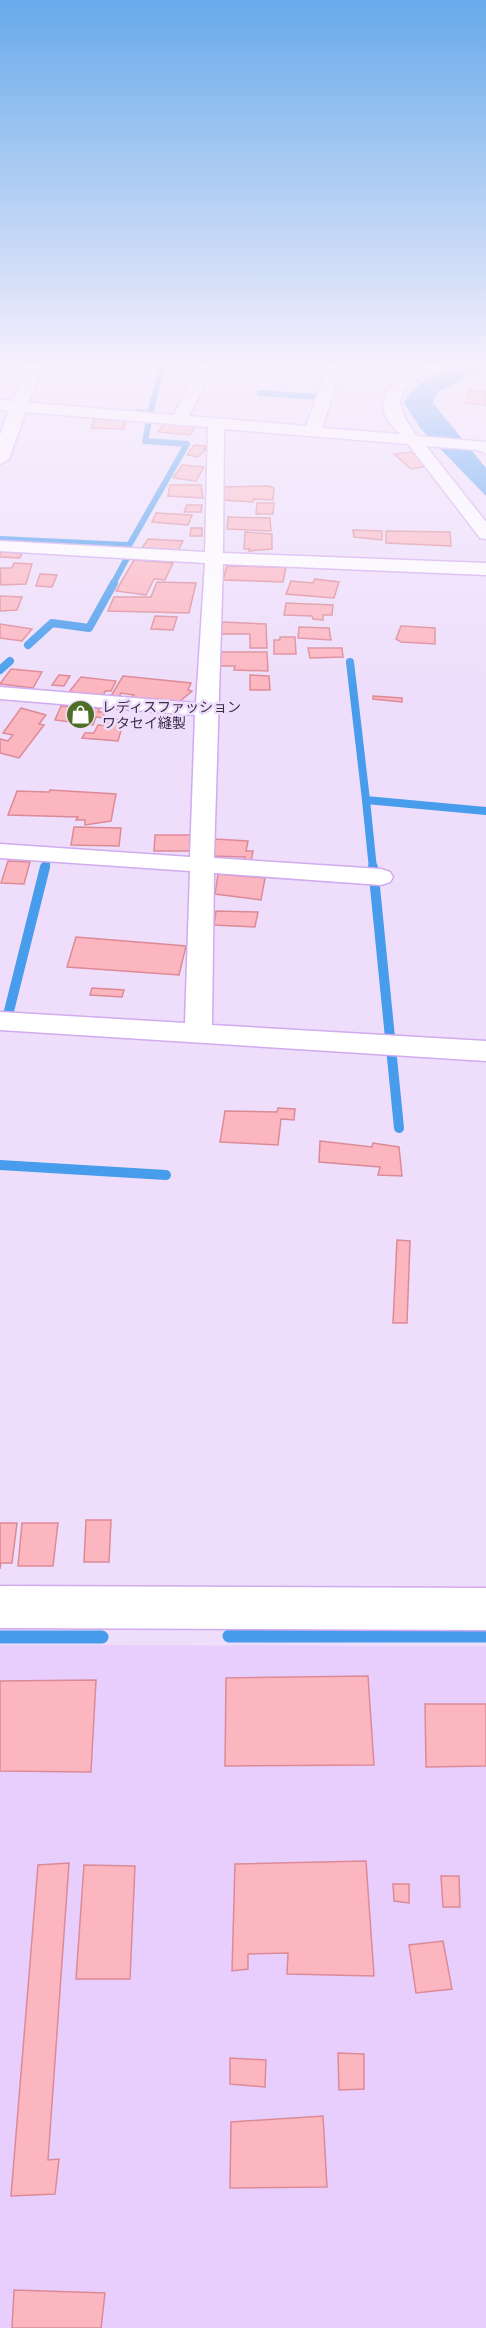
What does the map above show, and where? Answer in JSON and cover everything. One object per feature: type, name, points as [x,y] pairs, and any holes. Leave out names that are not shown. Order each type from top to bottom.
[{"type":"main road","points":[[0,1607],[486,1609]]},
{"type":"street","points":[[198,1032],[204,864],[206,710],[214,558],[215,472]]},
{"type":"street","points":[[443,472],[486,534]]},
{"type":"street","points":[[0,546],[214,558],[486,569]]},
{"type":"street","points":[[0,693],[206,710]]},
{"type":"street","points":[[0,851],[381,877]]},
{"type":"street","points":[[0,1021],[486,1051]]},
{"type":"shaded area","points":[[0,1645],[486,1646],[486,2328],[0,2328]]},
{"type":"water","points":[[462,472],[486,472],[486,496]]},
{"type":"building","points":[[177,472],[201,472],[196,481],[173,478]]},
{"type":"building","points":[[170,485],[201,485],[203,498],[168,496]]},
{"type":"building","points":[[268,486],[274,488],[273,500],[254,499],[253,502],[222,500],[223,487]]},
{"type":"building","points":[[257,503],[274,503],[273,514],[256,514]]},
{"type":"building","points":[[187,505],[202,505],[201,512],[184,512]]},
{"type":"building","points":[[156,513],[192,515],[188,525],[152,522]]},
{"type":"building","points":[[228,517],[270,518],[271,531],[227,529]]},
{"type":"building","points":[[191,528],[202,528],[202,536],[190,536]]},
{"type":"building","points":[[353,530],[382,531],[382,540],[354,537]]},
{"type":"building","points":[[386,531],[450,532],[451,546],[386,543]]},
{"type":"building","points":[[245,532],[272,534],[272,549],[249,551],[250,549],[244,549]]},
{"type":"building","points":[[148,539],[183,541],[178,550],[142,548]]},
{"type":"building","points":[[0,552],[22,553],[20,558],[0,557]]},
{"type":"building","points":[[134,560],[173,563],[165,580],[154,579],[146,595],[116,591]]},
{"type":"building","points":[[14,563],[32,564],[26,584],[1,585],[0,568],[12,568]]},
{"type":"building","points":[[227,566],[286,567],[283,582],[223,580]]},
{"type":"building","points":[[40,574],[57,575],[52,587],[36,586]]},
{"type":"building","points":[[315,579],[339,582],[334,598],[286,594],[291,581],[313,583]]},
{"type":"building","points":[[157,582],[196,583],[189,613],[108,611],[114,597],[151,597]]},
{"type":"building","points":[[0,596],[22,597],[17,610],[0,611]]},
{"type":"building","points":[[286,603],[333,605],[332,615],[323,615],[323,620],[313,619],[312,616],[284,615]]},
{"type":"building","points":[[155,616],[177,617],[173,630],[151,629]]},
{"type":"building","points":[[222,622],[266,624],[267,648],[250,648],[250,634],[221,634]]},
{"type":"building","points":[[0,624],[32,629],[22,641],[0,638]]},
{"type":"building","points":[[401,626],[435,628],[435,644],[401,642],[396,639]]},
{"type":"building","points":[[299,627],[329,628],[331,640],[298,638]]},
{"type":"building","points":[[280,637],[295,637],[296,654],[274,654],[274,640],[280,640]]},
{"type":"building","points":[[308,648],[342,648],[343,657],[310,658]]},
{"type":"building","points":[[219,652],[267,652],[268,671],[234,670],[235,666],[219,666]]},
{"type":"building","points":[[11,669],[42,672],[33,688],[0,684]]},
{"type":"building","points":[[59,675],[70,676],[64,686],[52,685]]},
{"type":"building","points":[[250,675],[269,676],[270,690],[250,690]]},
{"type":"building","points":[[123,676],[191,683],[188,690],[192,691],[179,702],[131,698],[134,695],[121,693],[119,697],[111,696]]},
{"type":"building","points":[[81,677],[116,681],[111,691],[105,691],[103,697],[69,692]]},
{"type":"building","points":[[373,696],[402,698],[402,702],[373,699]]},
{"type":"building","name":"レディスファッション ワタセイ縫製","points":[[61,706],[100,708],[98,712],[105,712],[103,718],[96,717],[93,725],[55,720]]},
{"type":"building","points":[[21,708],[46,715],[39,724],[44,725],[19,758],[0,753],[0,739],[8,741],[13,735],[3,733]]},
{"type":"building","points":[[107,719],[124,720],[118,741],[82,738],[85,733],[94,733],[98,725],[106,725]]},
{"type":"building","points":[[50,790],[116,794],[111,821],[85,825],[85,820],[76,820],[78,817],[8,815],[17,791],[49,792]]},
{"type":"building","points":[[74,827],[121,828],[119,846],[71,845]]},
{"type":"building","points":[[155,835],[190,835],[190,851],[154,851]]},
{"type":"building","points":[[215,839],[248,841],[246,851],[253,851],[251,861],[244,860],[245,857],[212,856]]},
{"type":"building","points":[[8,861],[30,862],[24,884],[1,883]]},
{"type":"building","points":[[218,874],[265,878],[261,900],[215,894]]},
{"type":"building","points":[[216,911],[258,912],[255,927],[214,925]]},
{"type":"building","points":[[76,937],[186,946],[179,975],[67,967]]},
{"type":"building","points":[[92,988],[124,990],[122,997],[90,995]]},
{"type":"building","points":[[278,1108],[295,1109],[294,1120],[281,1119],[278,1145],[220,1142],[225,1111],[277,1112]]},
{"type":"building","points":[[320,1141],[372,1147],[373,1143],[399,1147],[402,1176],[378,1175],[380,1167],[319,1162]]},
{"type":"building","points":[[397,1240],[410,1241],[407,1323],[393,1323]]},
{"type":"building","points":[[86,1520],[111,1520],[109,1562],[84,1562]]},
{"type":"building","points":[[0,1523],[17,1523],[12,1563],[1,1563],[0,1569]]},
{"type":"building","points":[[22,1523],[58,1523],[53,1566],[18,1566]]},
{"type":"building","points":[[368,1676],[374,1765],[225,1766],[226,1678]]},
{"type":"building","points":[[96,1680],[91,1772],[0,1771],[0,1681]]},
{"type":"building","points":[[425,1704],[486,1704],[486,1766],[426,1767]]},
{"type":"building","points":[[366,1861],[374,1976],[287,1974],[288,1953],[248,1954],[248,1969],[232,1971],[235,1864]]},
{"type":"building","points":[[69,1863],[48,2160],[59,2159],[55,2194],[11,2196],[38,1865]]},
{"type":"building","points":[[84,1865],[135,1866],[130,1979],[76,1979]]},
{"type":"building","points":[[441,1876],[459,1876],[460,1907],[443,1907]]},
{"type":"building","points":[[393,1884],[409,1884],[409,1903],[394,1901]]},
{"type":"building","points":[[443,1941],[452,1989],[416,1993],[409,1945]]},
{"type":"building","points":[[338,2053],[364,2054],[364,2089],[339,2090]]},
{"type":"building","points":[[230,2058],[266,2060],[265,2087],[230,2084]]},
{"type":"building","points":[[323,2116],[327,2187],[230,2188],[231,2122]]},
{"type":"building","points":[[14,2290],[105,2293],[101,2328],[12,2328]]},
{"type":"waterway","points":[[127,549],[171,472]]},
{"type":"waterway","points":[[0,539],[127,545]]},
{"type":"waterway","points":[[113,584],[127,558]]},
{"type":"waterway","points":[[28,645],[52,623],[89,628],[114,583]]},
{"type":"waterway","points":[[0,670],[10,661]]},
{"type":"waterway","points":[[350,662],[366,800]]},
{"type":"waterway","points":[[366,800],[486,811]]},
{"type":"waterway","points":[[366,800],[373,869]]},
{"type":"waterway","points":[[45,869],[47,859]]},
{"type":"waterway","points":[[8,1015],[45,867]]},
{"type":"waterway","points":[[373,867],[399,1128]]},
{"type":"waterway","points":[[0,1165],[166,1175]]},
{"type":"waterway","points":[[229,1636],[486,1636]]},
{"type":"waterway","points":[[0,1637],[102,1637]]},
{"type":"place","name":"レディスファッション ワタセイ縫製","points":[[81,715]]}]
